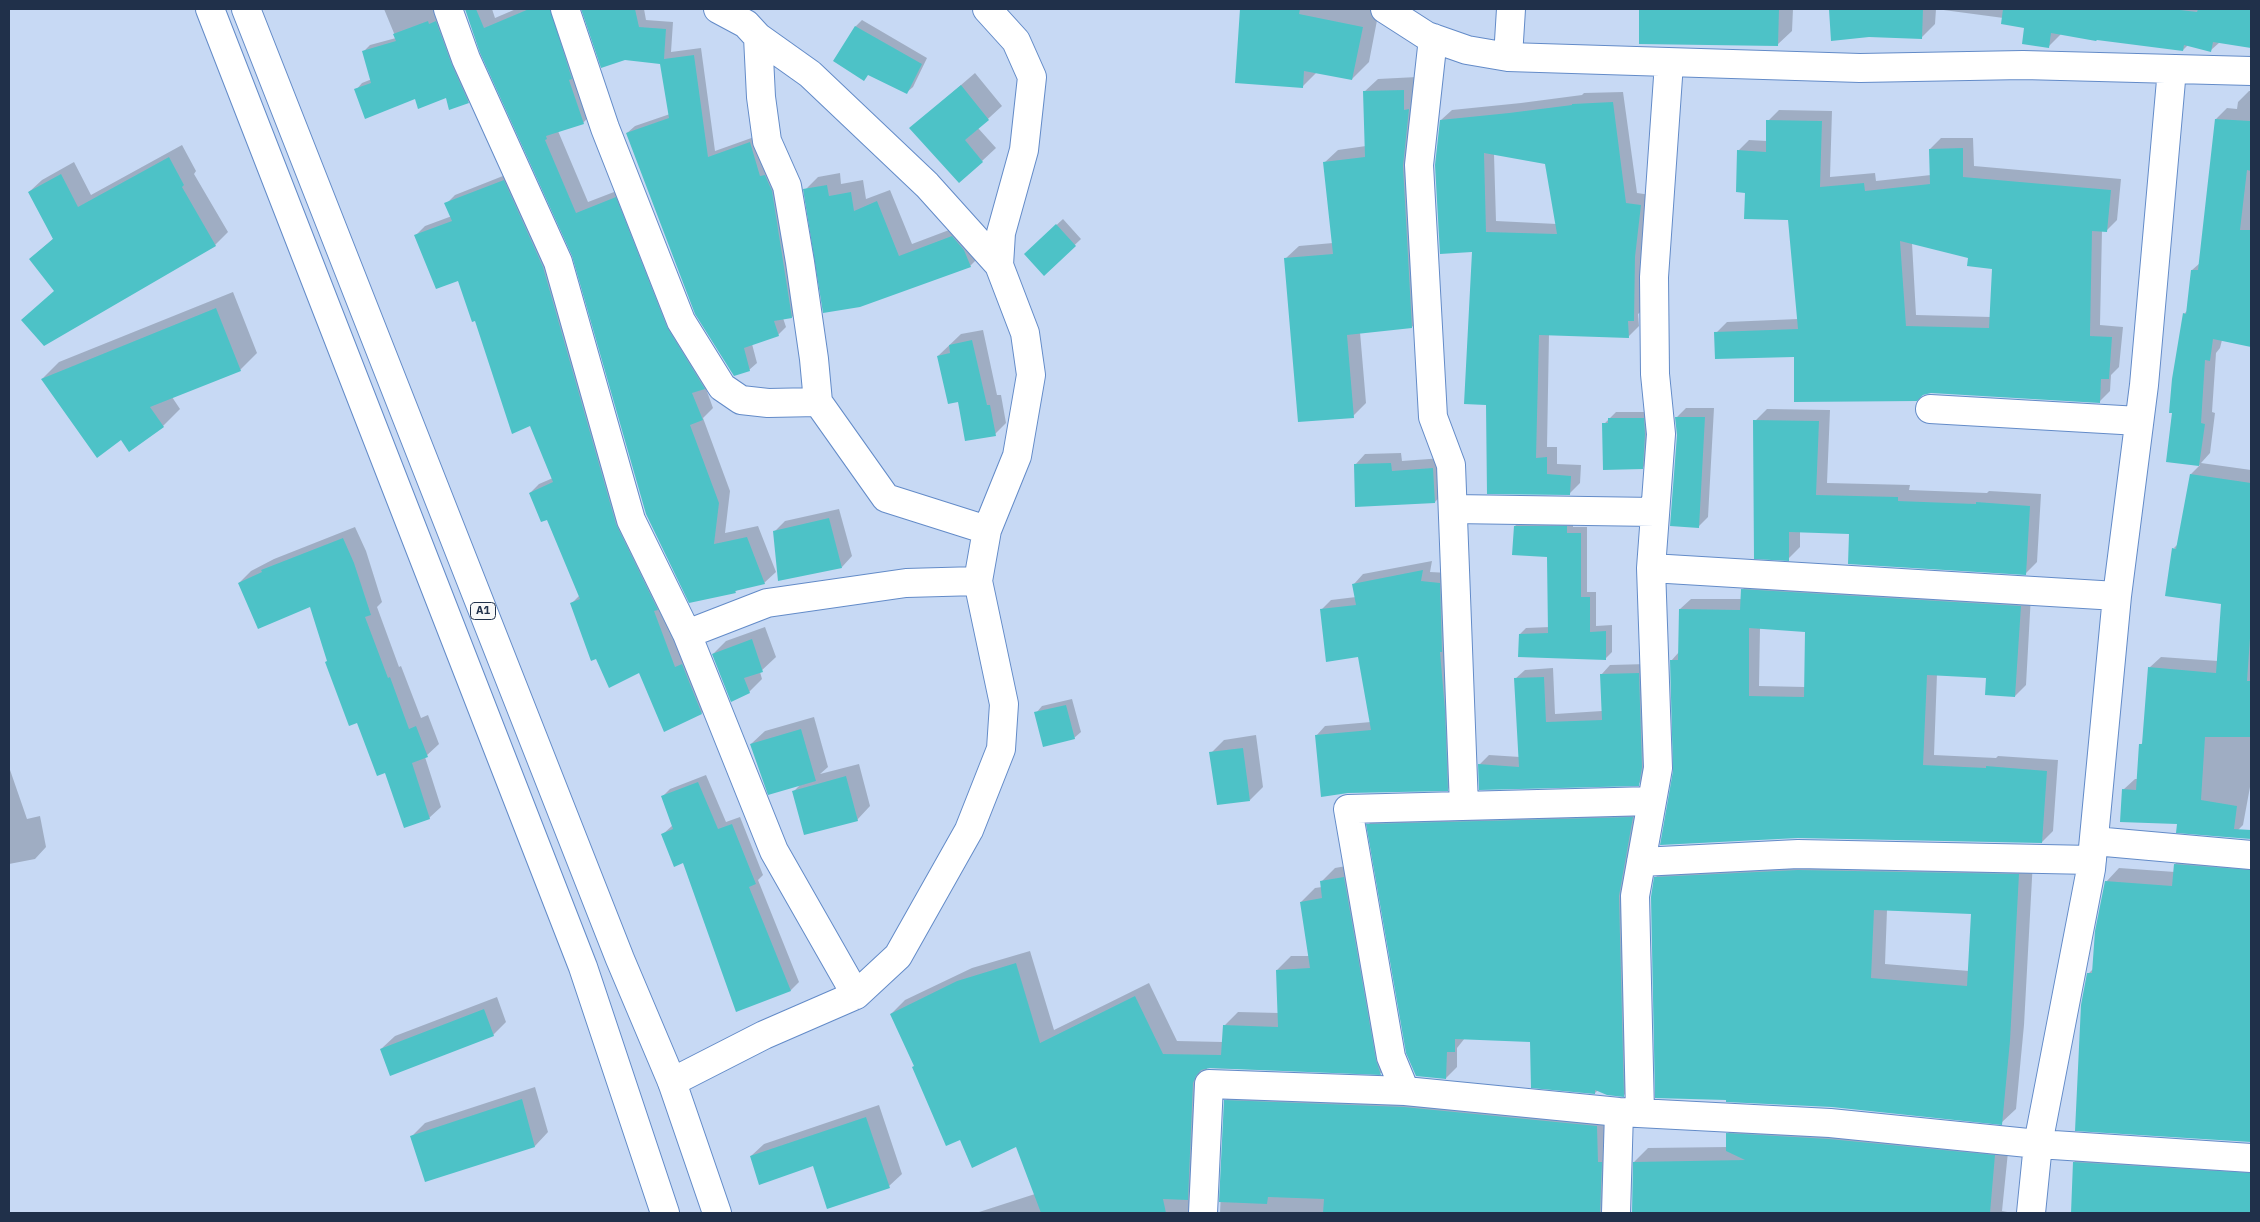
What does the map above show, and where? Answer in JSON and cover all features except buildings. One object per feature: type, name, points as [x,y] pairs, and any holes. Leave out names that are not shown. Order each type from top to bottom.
[{"type":"main road","points":[[210,9],[582,967],[665,1213]]},
{"type":"main road","name":"A1","points":[[246,9],[620,959],[672,1082],[717,1213]]},
{"type":"main road","points":[[448,9],[466,59],[558,262],[631,520],[687,634],[774,851],[856,995]]},
{"type":"main road","points":[[565,9],[605,128],[681,321],[722,386],[741,400],[768,403],[818,402]]},
{"type":"main road","points":[[672,1082],[764,1035],[856,995],[898,956],[970,830],[1001,749],[1004,704],[978,581],[987,530],[1017,456],[1031,375],[1025,333],[999,265],[927,185],[810,74],[758,37],[746,24],[718,9]]},
{"type":"main road","points":[[987,9],[1016,41],[1032,77],[1024,150],[1002,233],[999,265]]},
{"type":"main road","points":[[1385,9],[1433,38],[1467,50],[1508,57],[1860,68],[2022,65],[2251,71]]},
{"type":"main road","points":[[1508,57],[1511,9]]},
{"type":"main road","points":[[758,37],[761,97],[767,141],[787,186],[814,359],[818,402],[886,498],[987,530]]},
{"type":"main road","points":[[1433,38],[1419,165],[1433,417],[1451,465],[1464,806]]},
{"type":"main road","points":[[1616,1213],[1630,1112],[1635,896],[1658,768],[1651,568],[1661,434],[1655,374],[1654,277],[1669,63]]},
{"type":"main road","points":[[2031,1213],[2038,1144],[2093,850],[2117,596],[2139,421],[2172,69]]},
{"type":"main road","points":[[306,254],[338,241]]},
{"type":"main road","points":[[1930,409],[2139,421]]},
{"type":"main road","points":[[1453,509],[1655,512]]},
{"type":"main road","points":[[1651,568],[2117,596]]},
{"type":"main road","points":[[687,634],[767,603],[906,584],[978,581]]},
{"type":"main road","points":[[1405,1091],[1391,1057],[1348,809],[1652,801]]},
{"type":"main road","points":[[1641,862],[1798,854],[2093,850],[2251,855]]},
{"type":"main road","points":[[1202,1213],[1209,1084],[1405,1091],[1630,1112],[1830,1124],[2038,1144],[2251,1158]]}]
